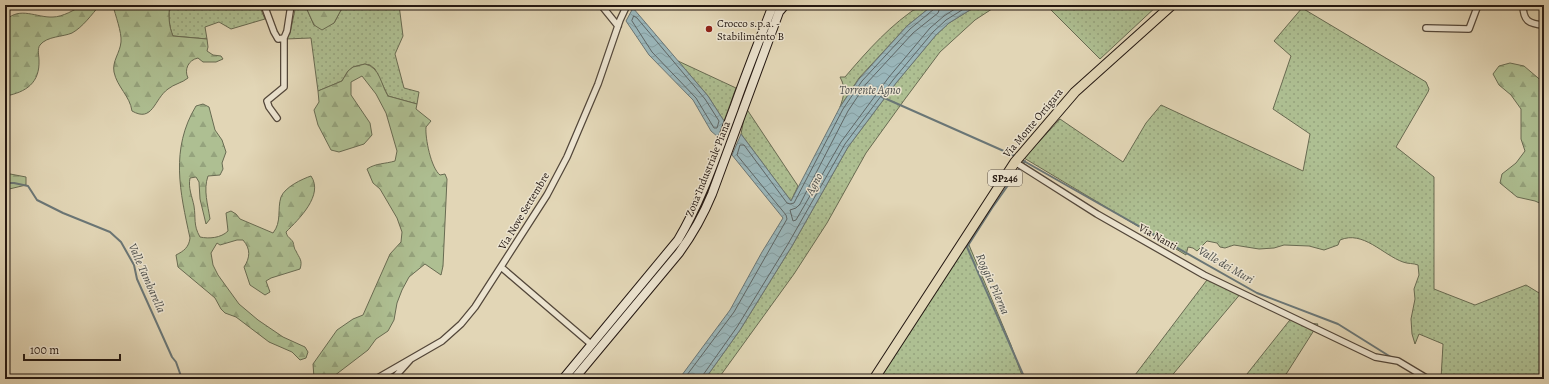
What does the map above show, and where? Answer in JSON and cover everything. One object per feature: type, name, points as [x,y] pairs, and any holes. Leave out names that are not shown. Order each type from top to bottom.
[{"type":"main road","name":"Zona Industriale Piana","points":[[563,379],[678,240],[701,198],[773,5]]},
{"type":"main road","name":"Zona Industriale Piana","points":[[574,379],[674,259],[691,236],[712,194],[779,12],[785,5]]},
{"type":"main road","name":"Via Monte Ortigara","points":[[874,379],[1015,162],[1075,92],[1172,5]]},
{"type":"street","points":[[264,5],[278,39],[284,38]]},
{"type":"street","points":[[277,118],[269,108],[267,101],[284,87],[284,38],[287,31],[291,5]]},
{"type":"street","points":[[601,5],[619,23]]},
{"type":"street","name":"Via Nove Settembre","points":[[376,379],[442,341],[461,324],[476,307],[547,195],[566,157],[598,84],[619,23],[627,5]]},
{"type":"street","points":[[1426,28],[1469,29],[1478,5]]},
{"type":"street","points":[[1523,5],[1523,12],[1527,20],[1534,24],[1544,25]]},
{"type":"street","name":"Via Nanti","points":[[1015,162],[1097,214],[1204,274],[1375,357],[1398,361],[1428,379]]},
{"type":"street","points":[[501,267],[592,345]]},
{"type":"street","points":[[393,379],[413,357]]},
{"type":"green space","points":[[82,5],[100,5],[80,27],[72,33],[51,38],[43,42],[40,45],[38,52],[39,68],[34,80],[20,92],[6,96],[6,20],[11,16],[23,13],[57,17]]},
{"type":"green space","points":[[113,5],[170,5],[169,21],[173,36],[207,39],[207,51],[213,55],[221,56],[223,59],[216,62],[203,62],[198,58],[195,59],[189,63],[186,72],[188,78],[163,93],[149,112],[139,114],[132,111],[129,101],[114,72],[114,64],[121,38]]},
{"type":"green space","points":[[170,5],[259,5],[265,19],[231,29],[219,22],[205,27],[207,39],[173,36],[169,21]]},
{"type":"green space","points":[[296,5],[305,5],[314,25],[334,23],[341,10],[347,5],[399,5],[403,36],[395,54],[404,88],[419,92],[417,104],[388,96],[375,69],[370,65],[365,64],[353,67],[348,71],[342,81],[318,91],[311,38],[285,39],[290,33]]},
{"type":"green space","points":[[305,5],[347,5],[341,10],[334,23],[322,30],[314,25]]},
{"type":"green space","points":[[921,5],[933,5],[907,26],[859,78],[840,107],[844,92],[840,77],[845,77],[871,47],[890,29]]},
{"type":"green space","points":[[978,5],[998,5],[975,20],[940,52],[866,153],[827,223],[794,274],[718,379],[705,379],[740,330],[792,246],[848,147],[896,83],[936,35],[949,23]]},
{"type":"green space","points":[[1046,5],[1158,5],[1100,59]]},
{"type":"green space","points":[[1302,8],[1426,82],[1429,89],[1428,92],[1396,147],[1434,177],[1434,289],[1475,305],[1526,285],[1544,296],[1544,379],[1441,379],[1443,344],[1419,334],[1415,344],[1412,334],[1411,319],[1415,299],[1414,289],[1419,275],[1418,265],[1405,263],[1395,259],[1365,241],[1357,238],[1348,238],[1340,240],[1338,245],[1324,250],[1309,246],[1284,245],[1274,248],[1259,249],[1234,245],[1225,248],[1220,247],[1217,243],[1207,241],[1197,251],[1188,247],[1186,255],[1024,158],[1060,119],[1123,162],[1146,123],[1161,105],[1303,171],[1310,134],[1273,109],[1291,56],[1274,41]]},
{"type":"green space","points":[[678,61],[736,88],[724,121],[708,96]]},
{"type":"green space","points":[[1510,63],[1524,66],[1544,83],[1544,205],[1535,201],[1517,197],[1500,183],[1502,174],[1516,163],[1525,151],[1521,139],[1521,109],[1511,95],[1499,85],[1493,74],[1499,66]]},
{"type":"green space","points":[[365,64],[374,69],[380,77],[388,96],[417,104],[416,109],[431,121],[426,127],[426,138],[431,160],[440,175],[445,174],[447,179],[443,266],[441,275],[425,264],[409,277],[402,290],[397,303],[394,320],[388,331],[376,339],[368,350],[334,376],[329,379],[316,379],[314,378],[313,364],[337,330],[353,319],[363,315],[390,254],[401,242],[402,232],[397,218],[380,189],[373,183],[367,169],[395,161],[397,151],[386,113],[376,94],[362,76],[351,82],[351,95],[370,123],[372,135],[364,144],[339,152],[331,150],[318,125],[314,110],[319,102],[318,91],[342,81],[348,71],[353,67]]},
{"type":"green space","points":[[203,104],[209,107],[215,130],[222,140],[226,152],[222,163],[223,169],[220,175],[208,176],[206,192],[210,219],[206,224],[200,199],[199,182],[196,177],[190,178],[190,189],[196,225],[200,237],[215,237],[228,231],[226,213],[231,211],[240,219],[273,233],[276,229],[280,202],[283,193],[294,184],[311,176],[314,183],[312,199],[308,206],[303,214],[286,232],[293,242],[300,259],[300,269],[266,281],[270,292],[265,295],[250,285],[244,267],[248,260],[249,254],[246,243],[243,240],[237,240],[220,245],[217,243],[211,253],[213,265],[218,275],[239,304],[258,320],[283,337],[305,347],[308,352],[306,358],[300,360],[292,352],[269,342],[236,317],[225,313],[215,298],[178,267],[176,255],[186,248],[189,244],[190,238],[183,204],[180,155],[188,122],[196,106]]},
{"type":"green space","points":[[746,108],[798,186],[791,201],[741,134]]},
{"type":"green space","points":[[5,173],[26,177],[26,185],[5,190]]},
{"type":"green space","points":[[965,243],[969,245],[1011,345],[1021,373],[1032,379],[874,379]]},
{"type":"green space","points":[[1210,276],[1242,292],[1169,379],[1132,379]]},
{"type":"green space","points":[[1293,316],[1306,323],[1318,324],[1283,379],[1243,379]]},
{"type":"water","name":"Torrente Agno","points":[[933,5],[978,5],[949,23],[936,35],[896,83],[848,147],[792,246],[740,330],[705,379],[679,379],[730,310],[762,252],[783,218],[732,155],[741,134],[791,201],[840,107],[859,79],[907,26]]},
{"type":"water","points":[[633,8],[708,96],[724,121],[718,137],[711,131],[693,100],[649,55],[626,21]]},
{"type":"waterway","name":"Valle dei Muri","points":[[882,97],[1015,156]]},
{"type":"waterway","name":"Valle dei Muri","points":[[1022,160],[1257,293],[1338,324],[1394,359]]},
{"type":"waterway","name":"Roggia Pilerna","points":[[1025,161],[967,247],[1025,379]]},
{"type":"waterway","name":"Valle Tambarella","points":[[5,183],[28,186],[37,200],[63,213],[110,232],[121,242],[134,265],[137,279],[172,357],[176,362],[182,379]]},
{"type":"place","name":"Crocco s.p.a. - Stabilimento B","points":[[709,29]]},
{"type":"water label","name":"Agno","points":[[814,184]]}]
